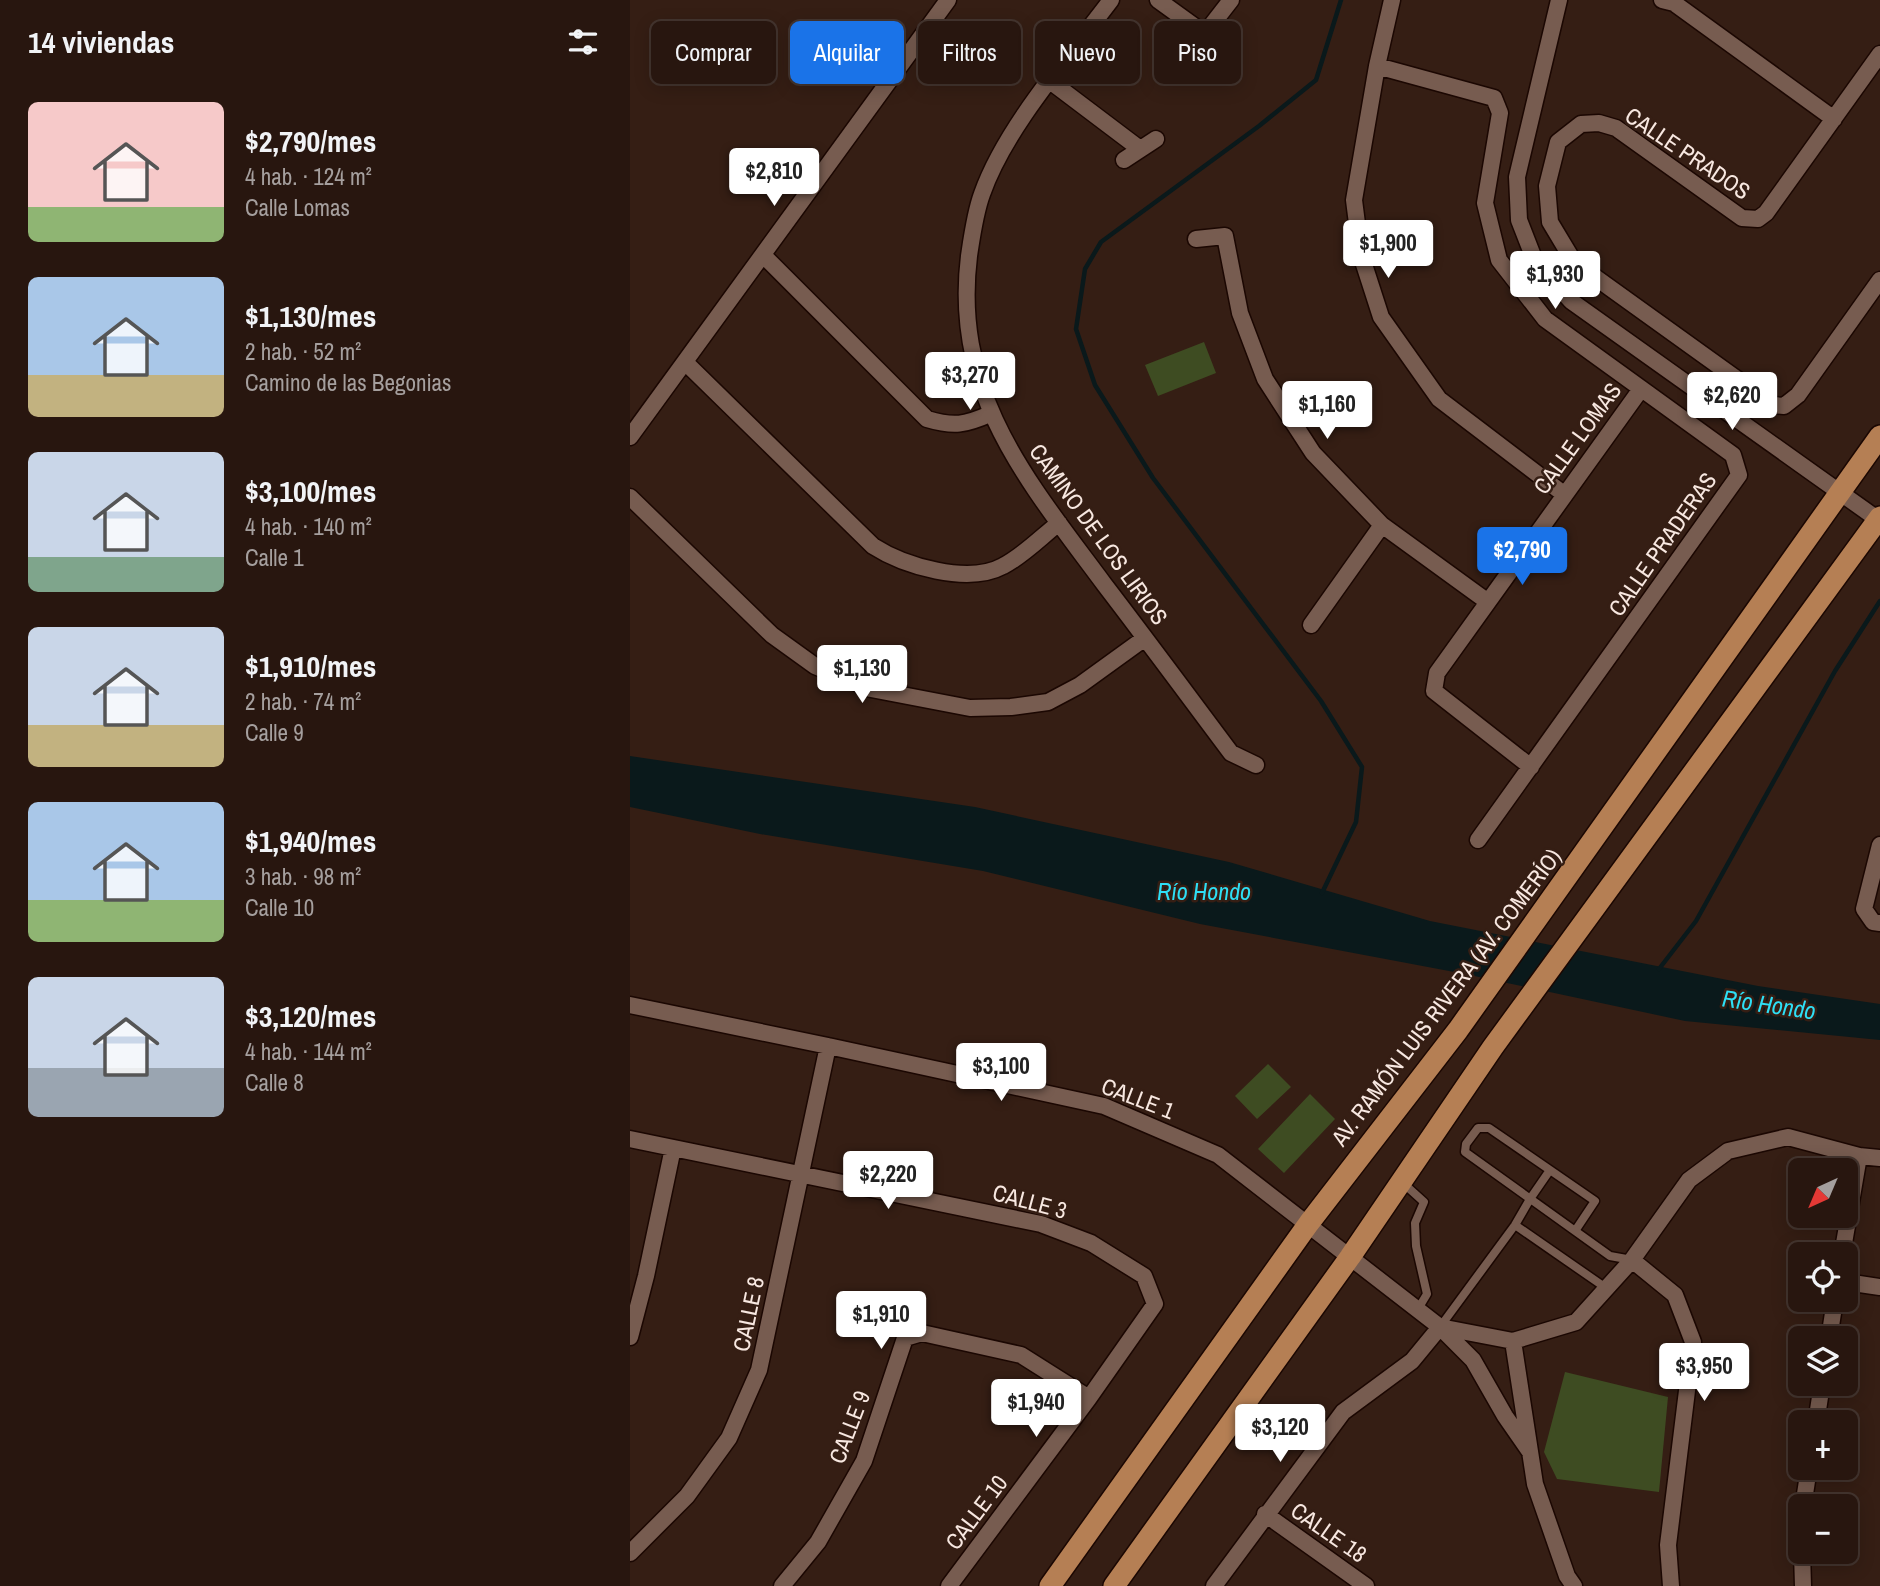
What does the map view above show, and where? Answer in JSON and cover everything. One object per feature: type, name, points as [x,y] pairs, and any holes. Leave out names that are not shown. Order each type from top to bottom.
[{"type":"main road","name":"AV. RAMÓN LUIS RIVERA (AV. COMERÍO)","points":[[1050,1586],[1309,1223],[1458,1030],[1880,436]]},
{"type":"main road","points":[[1114,1586],[1350,1257],[1493,1047],[1879,519]]},
{"type":"street","points":[[630,437],[948,0]]},
{"type":"street","name":"CAMINO DE LOS LIRIOS","points":[[1095,21],[1111,0]]},
{"type":"street","points":[[1158,0],[1187,21]]},
{"type":"street","points":[[1215,21],[1231,0]]},
{"type":"street","points":[[1392,0],[1377,66],[1354,200],[1361,256],[1381,317],[1438,399],[1565,495]]},
{"type":"street","points":[[1559,0],[1517,177],[1519,220],[1535,261],[1571,301],[1879,519]]},
{"type":"street","points":[[1662,0],[1674,3],[1834,119]]},
{"type":"street","name":"CALLE PRADOS","points":[[1880,54],[1766,213],[1758,219],[1742,218],[1616,128],[1599,123],[1581,124],[1558,142],[1547,186],[1550,222],[1574,262],[1773,405],[1784,406],[1798,395],[1880,280]]},
{"type":"street","name":"CALLE PRADERAS","points":[[1377,66],[1494,98],[1500,113],[1485,203],[1499,260],[1545,318],[1733,455],[1739,475],[1478,840]]},
{"type":"street","name":"CAMINO DE LOS LIRIOS","points":[[1048,84],[1020,122],[997,161],[982,194],[972,234],[967,275],[967,322],[975,366],[990,414],[1019,466],[1059,523],[1231,754],[1256,765]]},
{"type":"street","points":[[1054,84],[1140,149]]},
{"type":"street","points":[[1125,160],[1156,139]]},
{"type":"street","points":[[1196,239],[1226,236],[1240,313],[1265,379],[1313,453],[1382,525],[1488,602]]},
{"type":"street","points":[[762,255],[927,419],[949,426],[969,423],[990,414]]},
{"type":"street","points":[[685,362],[873,546],[905,563],[958,573],[983,574],[1004,566],[1059,523]]},
{"type":"street","name":"CALLE LOMAS","points":[[1531,767],[1434,691],[1437,673],[1641,389]]},
{"type":"street","points":[[630,497],[772,635],[815,666],[871,689],[970,708],[1011,707],[1048,702],[1080,685],[1145,638]]},
{"type":"street","points":[[1311,625],[1382,525]]},
{"type":"street","points":[[1308,597],[1322,608]]},
{"type":"street","points":[[1876,922],[1864,909],[1880,845]]},
{"type":"street","name":"CALLE 1","points":[[630,1005],[1104,1106],[1218,1155],[1440,1327],[1473,1360],[1505,1416],[1530,1452]]},
{"type":"street","name":"CALLE 8","points":[[630,1553],[687,1496],[729,1438],[760,1370],[828,1046]]},
{"type":"street","points":[[1214,1586],[1343,1412],[1412,1361],[1440,1327],[1513,1341],[1576,1322],[1632,1260],[1689,1180],[1728,1151],[1788,1137],[1859,1156],[1880,1158]]},
{"type":"street","name":"CALLE 3","points":[[630,1139],[1041,1224],[1091,1243],[1144,1276],[1150,1294]]},
{"type":"street","points":[[630,1337],[638,1274],[673,1148]]},
{"type":"street","points":[[1844,1242],[1859,1156]]},
{"type":"street","points":[[1632,1260],[1675,1296],[1693,1342],[1668,1545],[1671,1586]]},
{"type":"street","points":[[1858,1284],[1880,1287]]},
{"type":"street","name":"CALLE 10","points":[[949,1586],[1089,1398],[1155,1304],[1150,1294]]},
{"type":"street","name":"CALLE 9","points":[[782,1586],[818,1542],[864,1461],[905,1338],[922,1333],[1021,1355],[1089,1398]]},
{"type":"street","points":[[1513,1341],[1535,1484],[1567,1576],[1574,1586]]},
{"type":"street","name":"CALLE 18","points":[[1265,1514],[1366,1586]]},
{"type":"street","points":[[1802,1564],[1803,1586]]},
{"type":"lane","points":[[1575,1231],[1595,1202],[1489,1128],[1478,1128],[1466,1144],[1465,1152],[1530,1199],[1610,1256],[1632,1260]]},
{"type":"lane","points":[[1440,1327],[1515,1225],[1550,1170]]},
{"type":"lane","points":[[1402,1182],[1424,1202],[1415,1223],[1416,1246],[1427,1294],[1418,1309]]},
{"type":"lane","points":[[1515,1225],[1606,1288]]},
{"type":"green space","points":[[1204,342],[1216,373],[1158,396],[1145,365]]},
{"type":"green space","points":[[1268,1064],[1291,1087],[1257,1119],[1235,1096]]},
{"type":"green space","points":[[1310,1094],[1335,1119],[1284,1173],[1258,1149]]},
{"type":"green space","points":[[1565,1372],[1668,1397],[1659,1492],[1557,1479],[1544,1452]]},
{"type":"water","name":"Río Hondo","points":[[630,756],[975,807],[1229,862],[1430,921],[1758,986],[1880,1004],[1880,1040],[1685,1021],[1465,974],[1200,924],[983,871],[760,834],[630,807]]},
{"type":"waterway","points":[[1322,893],[1356,822],[1362,767],[1321,701],[1153,478],[1095,385],[1076,329],[1085,269],[1101,242],[1259,126],[1316,80],[1341,0]]},
{"type":"waterway","points":[[1659,969],[1696,921],[1835,671],[1880,601]]}]
